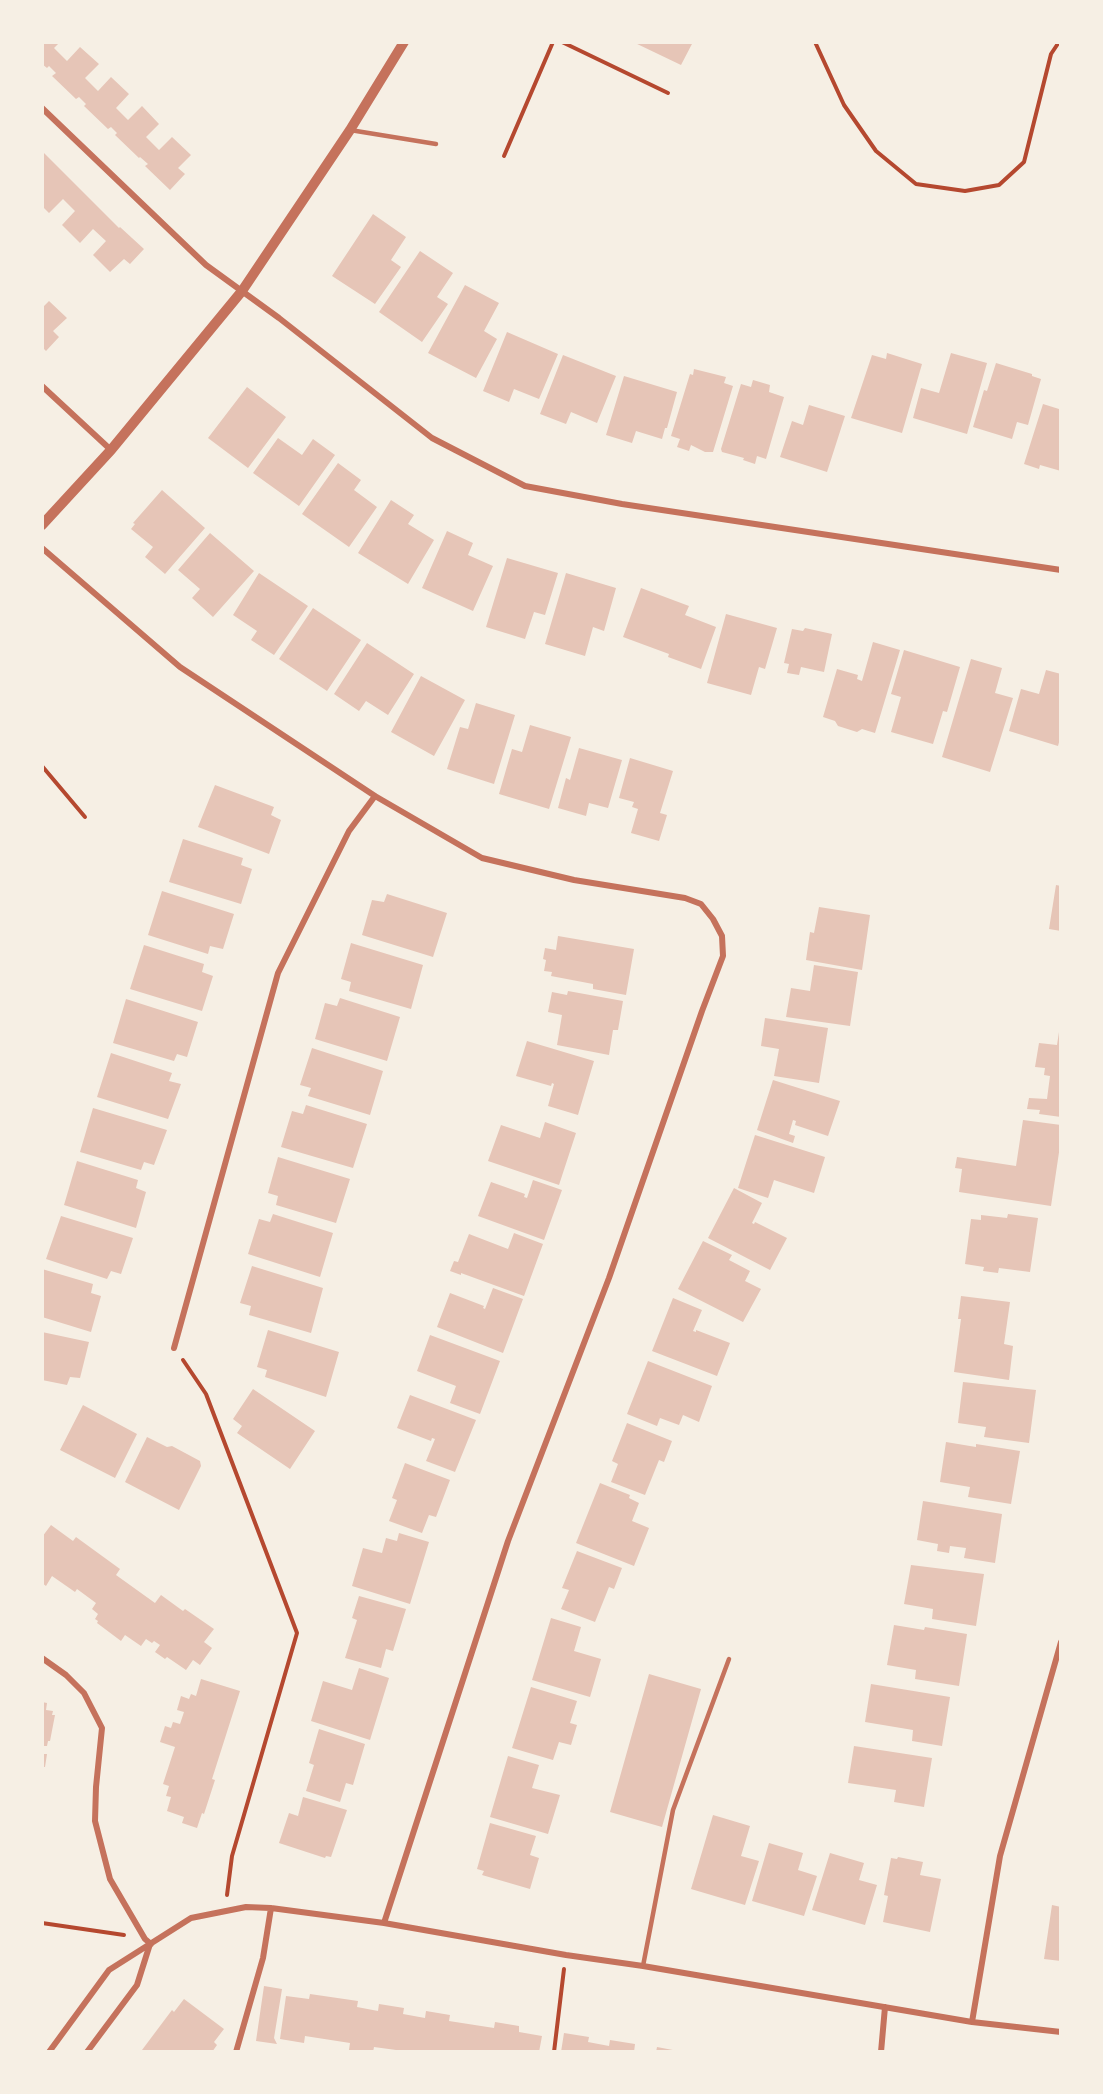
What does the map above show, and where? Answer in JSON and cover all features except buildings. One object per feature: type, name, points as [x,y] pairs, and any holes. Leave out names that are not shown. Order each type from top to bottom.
[{"type":"street","points":[[42,525],[111,450],[242,291],[350,129],[404,42]]},
{"type":"street","points":[[42,108],[206,265],[432,438],[525,486],[622,504],[1061,570]]},
{"type":"street","points":[[42,386],[111,450]]},
{"type":"street","points":[[42,548],[180,667],[375,796],[482,858],[574,880],[685,898],[701,904],[713,919],[722,936],[723,957],[609,1278],[508,1541],[384,1923]]},
{"type":"street","points":[[174,1348],[278,973],[349,831],[375,796]]},
{"type":"street","points":[[972,2022],[1000,1856],[1061,1642]]},
{"type":"street","points":[[42,1658],[66,1675],[84,1693],[102,1728],[95,1821],[110,1879],[148,1941],[137,1985],[87,2052]]},
{"type":"street","points":[[49,2052],[109,1970],[148,1941],[192,1918],[225,1910],[246,1908],[271,1908],[384,1923],[972,2022],[1061,2032]]},
{"type":"street","points":[[236,2052],[263,1958],[271,1908]]},
{"type":"street","points":[[881,2052],[885,2007]]},
{"type":"lane","points":[[350,129],[436,144]]},
{"type":"lane","points":[[643,1966],[673,1810],[729,1659]]},
{"type":"path","points":[[504,156],[553,42]]},
{"type":"path","points":[[562,42],[668,93]]},
{"type":"path","points":[[815,42],[844,105],[876,151],[916,184],[965,191],[999,185],[1024,162],[1051,54],[1059,42]]},
{"type":"path","points":[[42,766],[85,817]]},
{"type":"path","points":[[174,1348],[206,1394],[297,1633],[232,1856],[225,1910]]},
{"type":"path","points":[[42,1923],[148,1941]]},
{"type":"path","points":[[554,2052],[566,1955]]}]
